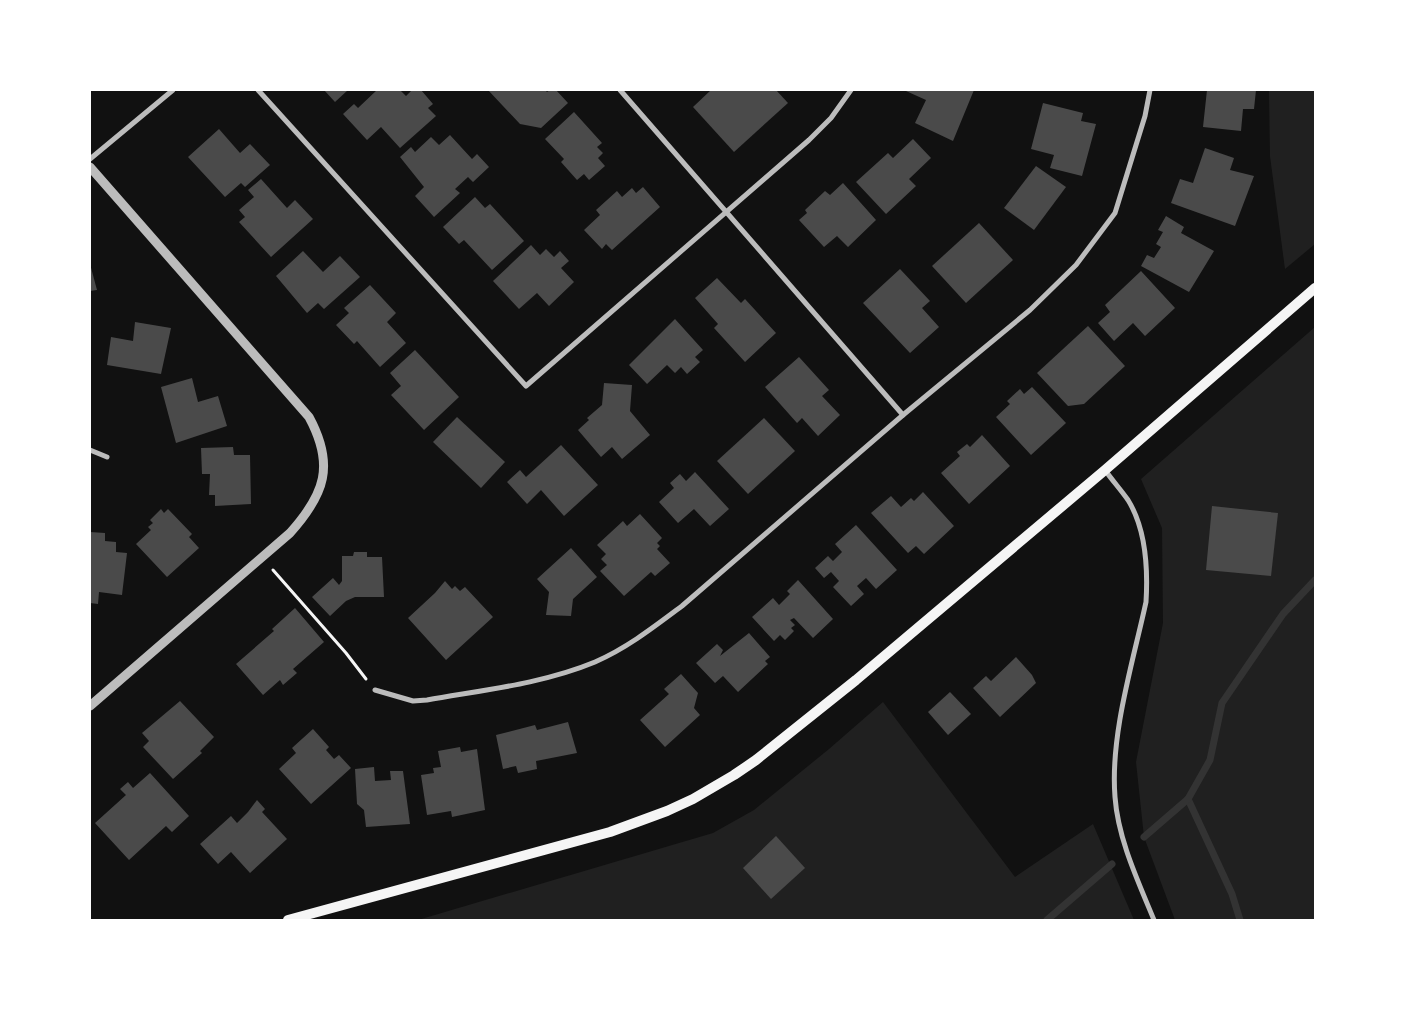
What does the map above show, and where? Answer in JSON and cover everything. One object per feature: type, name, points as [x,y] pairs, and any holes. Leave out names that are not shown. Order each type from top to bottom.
[{"type":"main road","points":[[288,920],[602,834],[638,822],[693,799],[756,760],[863,674],[1105,470],[1315,288]]},
{"type":"street","points":[[90,159],[173,90]]},
{"type":"street","points":[[258,90],[526,386],[728,213],[809,140],[831,118],[851,90]]},
{"type":"street","points":[[620,90],[903,415]]},
{"type":"street","points":[[375,690],[413,701],[532,682],[594,662],[619,650],[649,631],[682,606],[903,415],[1030,310],[1076,265],[1115,213],[1145,116],[1150,90]]},
{"type":"street","points":[[90,167],[309,417],[322,449],[324,468],[320,490],[314,504],[290,533],[90,706]]},
{"type":"street","points":[[90,450],[108,457]]},
{"type":"street","points":[[1105,470],[1128,501],[1137,520],[1144,548],[1148,581],[1146,602],[1118,732],[1114,772],[1115,798],[1121,829],[1131,863],[1154,920]]},
{"type":"path","points":[[262,558],[346,653],[375,690]]},
{"type":"shaded area","points":[[1269,90],[1315,90],[1315,244],[1285,269],[1270,156]]},
{"type":"shaded area","points":[[1315,327],[1315,920],[1175,920],[1144,837],[1136,762],[1163,623],[1162,528],[1141,479]]},
{"type":"shaded area","points":[[883,702],[1015,877],[1093,824],[1134,920],[418,920],[713,833],[754,810]]},
{"type":"building","points":[[324,90],[348,90],[335,102]]},
{"type":"building","points":[[377,90],[400,90],[406,96],[412,90],[421,90],[433,104],[428,108],[436,116],[400,148],[381,127],[367,140],[343,114],[354,104],[358,108]]},
{"type":"building","points":[[488,90],[545,90],[547,92],[556,90],[568,103],[541,128],[520,124]]},
{"type":"building","points":[[711,90],[776,90],[788,103],[734,152],[693,107]]},
{"type":"building","points":[[907,90],[974,90],[953,141],[915,123],[926,100]]},
{"type":"building","points":[[1207,90],[1256,90],[1254,109],[1243,109],[1241,131],[1203,127]]},
{"type":"building","points":[[1043,103],[1083,113],[1081,121],[1096,124],[1082,176],[1050,168],[1054,155],[1031,149]]},
{"type":"building","points":[[574,112],[602,143],[597,147],[603,153],[598,158],[605,166],[589,180],[584,174],[577,180],[561,162],[564,159],[545,139]]},
{"type":"building","points":[[219,129],[240,153],[250,144],[270,165],[245,187],[241,183],[225,197],[188,157]]},
{"type":"building","points":[[450,135],[472,159],[477,154],[489,167],[473,182],[468,177],[455,189],[460,193],[434,217],[415,196],[424,187],[400,157],[411,147],[415,152],[431,137],[439,145]]},
{"type":"building","points":[[913,139],[931,158],[909,179],[916,186],[886,214],[856,182],[888,153],[893,158]]},
{"type":"building","points":[[1205,148],[1234,158],[1230,170],[1254,176],[1235,226],[1171,203],[1180,179],[1193,183]]},
{"type":"building","points":[[1036,166],[1066,187],[1034,230],[1004,208]]},
{"type":"building","points":[[261,179],[287,208],[295,200],[313,219],[271,257],[239,222],[245,217],[239,210],[254,197],[248,190]]},
{"type":"building","points":[[843,183],[876,220],[848,247],[837,236],[824,247],[799,220],[807,213],[805,210],[825,191],[830,195]]},
{"type":"building","points":[[643,187],[660,207],[612,250],[606,244],[602,249],[584,230],[600,215],[596,210],[617,191],[622,197],[632,188],[636,193]]},
{"type":"building","points":[[475,197],[485,208],[490,204],[524,241],[492,270],[464,240],[459,244],[443,227]]},
{"type":"building","points":[[1166,216],[1184,227],[1181,233],[1214,251],[1189,292],[1141,266],[1147,255],[1154,258],[1161,247],[1156,244],[1163,232],[1158,230]]},
{"type":"building","points":[[979,223],[1013,260],[966,303],[932,266]]},
{"type":"building","points":[[531,245],[540,255],[546,249],[554,257],[560,251],[569,261],[561,268],[574,282],[549,306],[537,293],[519,309],[493,281]]},
{"type":"building","points":[[303,251],[323,272],[340,256],[360,277],[324,309],[318,303],[307,313],[276,276]]},
{"type":"building","points":[[90,264],[97,290],[90,291]]},
{"type":"building","points":[[900,269],[930,301],[922,308],[939,327],[910,353],[863,303]]},
{"type":"building","points":[[1141,271],[1175,308],[1145,336],[1133,323],[1114,341],[1098,323],[1110,312],[1105,305]]},
{"type":"building","points":[[717,278],[741,303],[745,299],[776,333],[745,362],[714,328],[718,324],[695,298]]},
{"type":"building","points":[[370,285],[396,313],[387,322],[406,343],[380,367],[357,341],[354,344],[336,325],[349,313],[344,308]]},
{"type":"building","points":[[675,319],[703,350],[695,357],[700,362],[687,374],[681,367],[675,373],[667,365],[647,384],[629,365]]},
{"type":"building","points":[[135,322],[171,328],[161,374],[107,365],[111,337],[133,341]]},
{"type":"building","points":[[1088,326],[1125,366],[1084,404],[1068,406],[1037,373]]},
{"type":"building","points":[[415,350],[459,397],[424,430],[391,395],[401,386],[390,373]]},
{"type":"building","points":[[799,357],[829,390],[822,396],[840,415],[818,436],[802,418],[797,423],[765,387]]},
{"type":"building","points":[[192,378],[198,402],[218,396],[227,426],[176,443],[161,387]]},
{"type":"building","points":[[604,383],[632,385],[630,411],[650,435],[622,459],[612,447],[601,457],[578,430],[589,420],[587,418],[602,405]]},
{"type":"building","points":[[1032,387],[1066,423],[1031,455],[996,417],[1010,404],[1007,401],[1020,389],[1024,394]]},
{"type":"building","points":[[457,417],[505,462],[481,488],[433,442]]},
{"type":"building","points":[[764,418],[795,451],[748,494],[717,461]]},
{"type":"building","points":[[982,435],[1010,466],[969,504],[941,473],[960,456],[957,452],[967,444],[970,447]]},
{"type":"building","points":[[561,445],[598,485],[564,516],[541,490],[527,504],[507,482],[520,470],[526,477]]},
{"type":"building","points":[[233,447],[234,455],[250,455],[251,504],[215,506],[215,495],[209,495],[210,474],[202,474],[201,448]]},
{"type":"building","points":[[695,472],[729,509],[710,526],[694,509],[678,523],[659,502],[674,488],[670,483],[680,474],[686,481]]},
{"type":"building","points":[[923,492],[954,526],[924,554],[916,546],[908,553],[871,513],[891,496],[901,507],[911,498],[914,501]]},
{"type":"building","points":[[1212,506],[1278,513],[1271,576],[1206,570]]},
{"type":"building","points":[[161,509],[164,513],[168,509],[192,534],[189,537],[199,548],[167,577],[136,544],[151,530],[148,527],[153,523],[150,520]]},
{"type":"building","points":[[640,514],[662,538],[657,543],[660,546],[657,549],[670,563],[655,576],[651,572],[624,596],[600,571],[607,565],[601,559],[606,554],[597,545],[623,521],[627,526]]},
{"type":"building","points":[[856,525],[897,570],[876,589],[866,578],[857,586],[864,594],[851,606],[833,587],[839,581],[831,572],[824,578],[815,568],[828,556],[833,561],[842,552],[835,544]]},
{"type":"building","points":[[90,532],[105,533],[105,541],[116,542],[116,552],[127,553],[122,595],[99,592],[98,604],[90,603]]},
{"type":"building","points":[[571,548],[597,577],[573,599],[571,616],[546,615],[549,592],[537,579]]},
{"type":"building","points":[[354,552],[367,552],[367,557],[382,557],[384,597],[355,597],[346,601],[330,616],[312,597],[333,578],[339,585],[342,581],[342,556],[353,556]]},
{"type":"building","points":[[798,580],[833,619],[813,638],[794,618],[790,620],[795,625],[791,628],[794,631],[785,640],[780,635],[774,641],[752,617],[773,598],[779,605],[790,594],[787,591]]},
{"type":"building","points":[[445,581],[452,589],[455,586],[460,591],[465,587],[493,617],[446,660],[408,618]]},
{"type":"building","points":[[295,608],[324,642],[293,669],[297,673],[283,685],[280,680],[263,695],[236,664],[274,631],[272,629]]},
{"type":"building","points":[[749,633],[770,657],[765,661],[768,664],[738,692],[723,676],[715,683],[696,663],[717,644],[723,650],[720,656]]},
{"type":"building","points":[[1016,657],[1032,675],[1036,683],[1000,717],[973,688],[986,676],[991,681]]},
{"type":"building","points":[[681,674],[698,693],[694,708],[700,715],[665,747],[640,720],[669,694],[664,689]]},
{"type":"building","points":[[950,692],[971,714],[948,735],[928,712]]},
{"type":"building","points":[[180,701],[214,737],[200,751],[202,753],[173,779],[143,747],[149,741],[142,733]]},
{"type":"building","points":[[568,722],[577,753],[536,761],[537,769],[518,773],[516,766],[503,769],[496,735],[535,725],[537,730]]},
{"type":"building","points":[[313,729],[329,747],[326,750],[334,759],[339,755],[351,768],[311,804],[279,769],[296,753],[292,748]]},
{"type":"building","points":[[460,747],[461,752],[477,749],[485,810],[452,817],[451,811],[427,815],[421,775],[434,773],[433,768],[441,767],[438,751]]},
{"type":"building","points":[[374,767],[375,781],[391,780],[390,771],[403,771],[410,824],[366,827],[364,810],[357,804],[355,769]]},
{"type":"building","points":[[150,773],[189,816],[172,832],[166,826],[129,860],[95,823],[126,795],[120,789],[128,782],[133,788]]},
{"type":"building","points":[[257,800],[265,809],[262,812],[287,839],[250,873],[231,852],[218,864],[200,844],[231,816],[237,823]]},
{"type":"building","points":[[776,836],[805,868],[771,899],[743,868]]},
{"type":"waterway","points":[[1144,837],[1188,799],[1210,760],[1222,703],[1283,614],[1315,580]]},
{"type":"waterway","points":[[1188,799],[1232,894],[1240,920]]},
{"type":"waterway","points":[[1047,920],[1112,864]]}]
